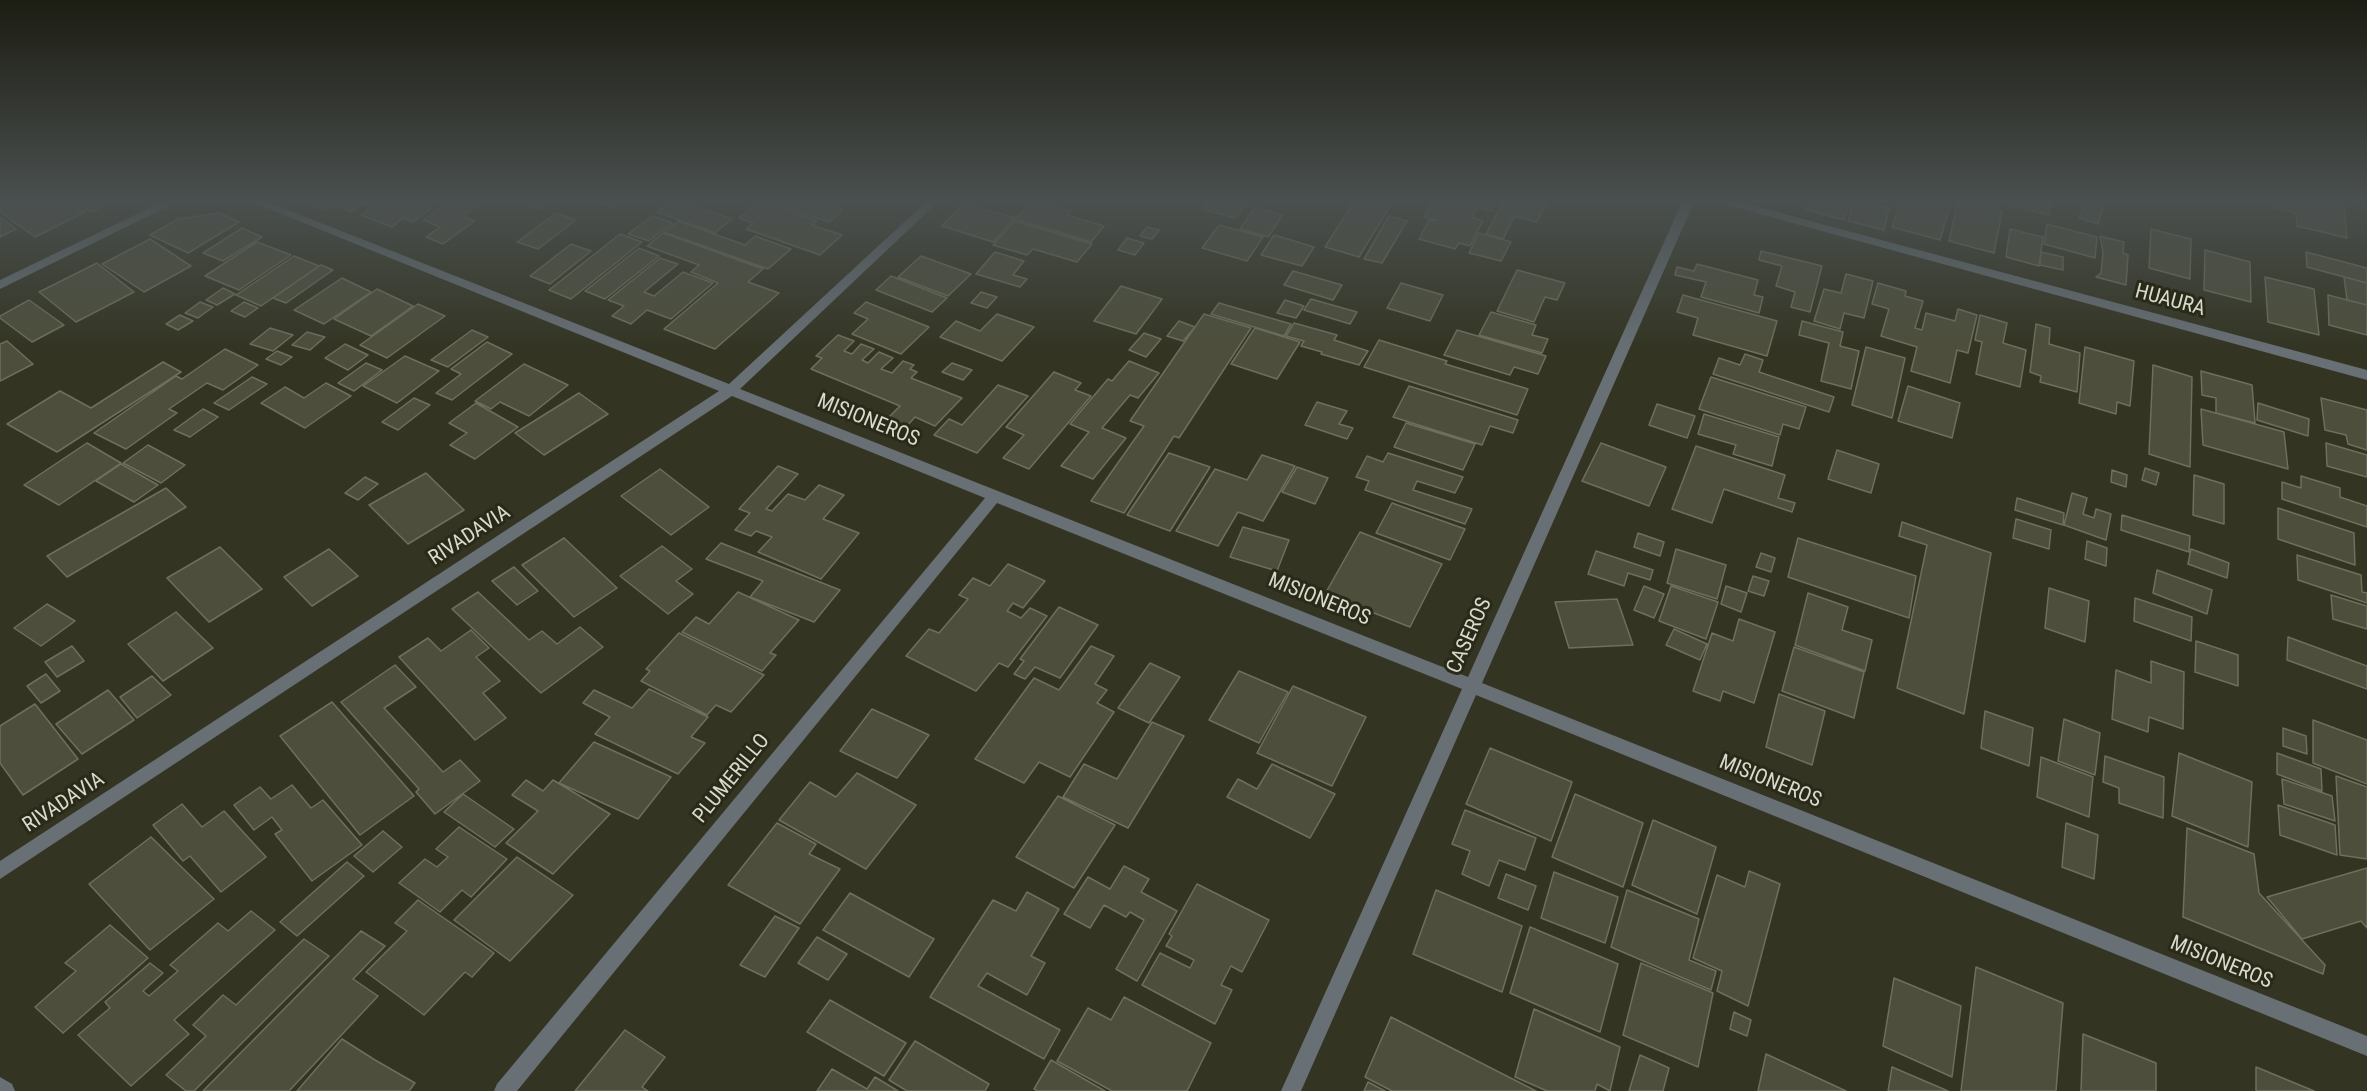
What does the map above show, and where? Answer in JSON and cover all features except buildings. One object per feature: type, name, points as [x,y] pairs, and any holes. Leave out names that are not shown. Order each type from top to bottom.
[{"type":"street","points":[[0,285],[70,251]]},
{"type":"street","name":"MISIONEROS","points":[[381,251],[2367,1046]]},
{"type":"street","name":"RIVADAVIA","points":[[0,871],[731,390],[880,251]]},
{"type":"street","name":"CASEROS","points":[[1291,1091],[1666,251]]},
{"type":"street","name":"HUAURA","points":[[1908,251],[2367,375]]},
{"type":"street","name":"PLUMERILLO","points":[[504,1091],[995,495]]},
{"type":"street","points":[[0,1087],[5,1091]]}]
